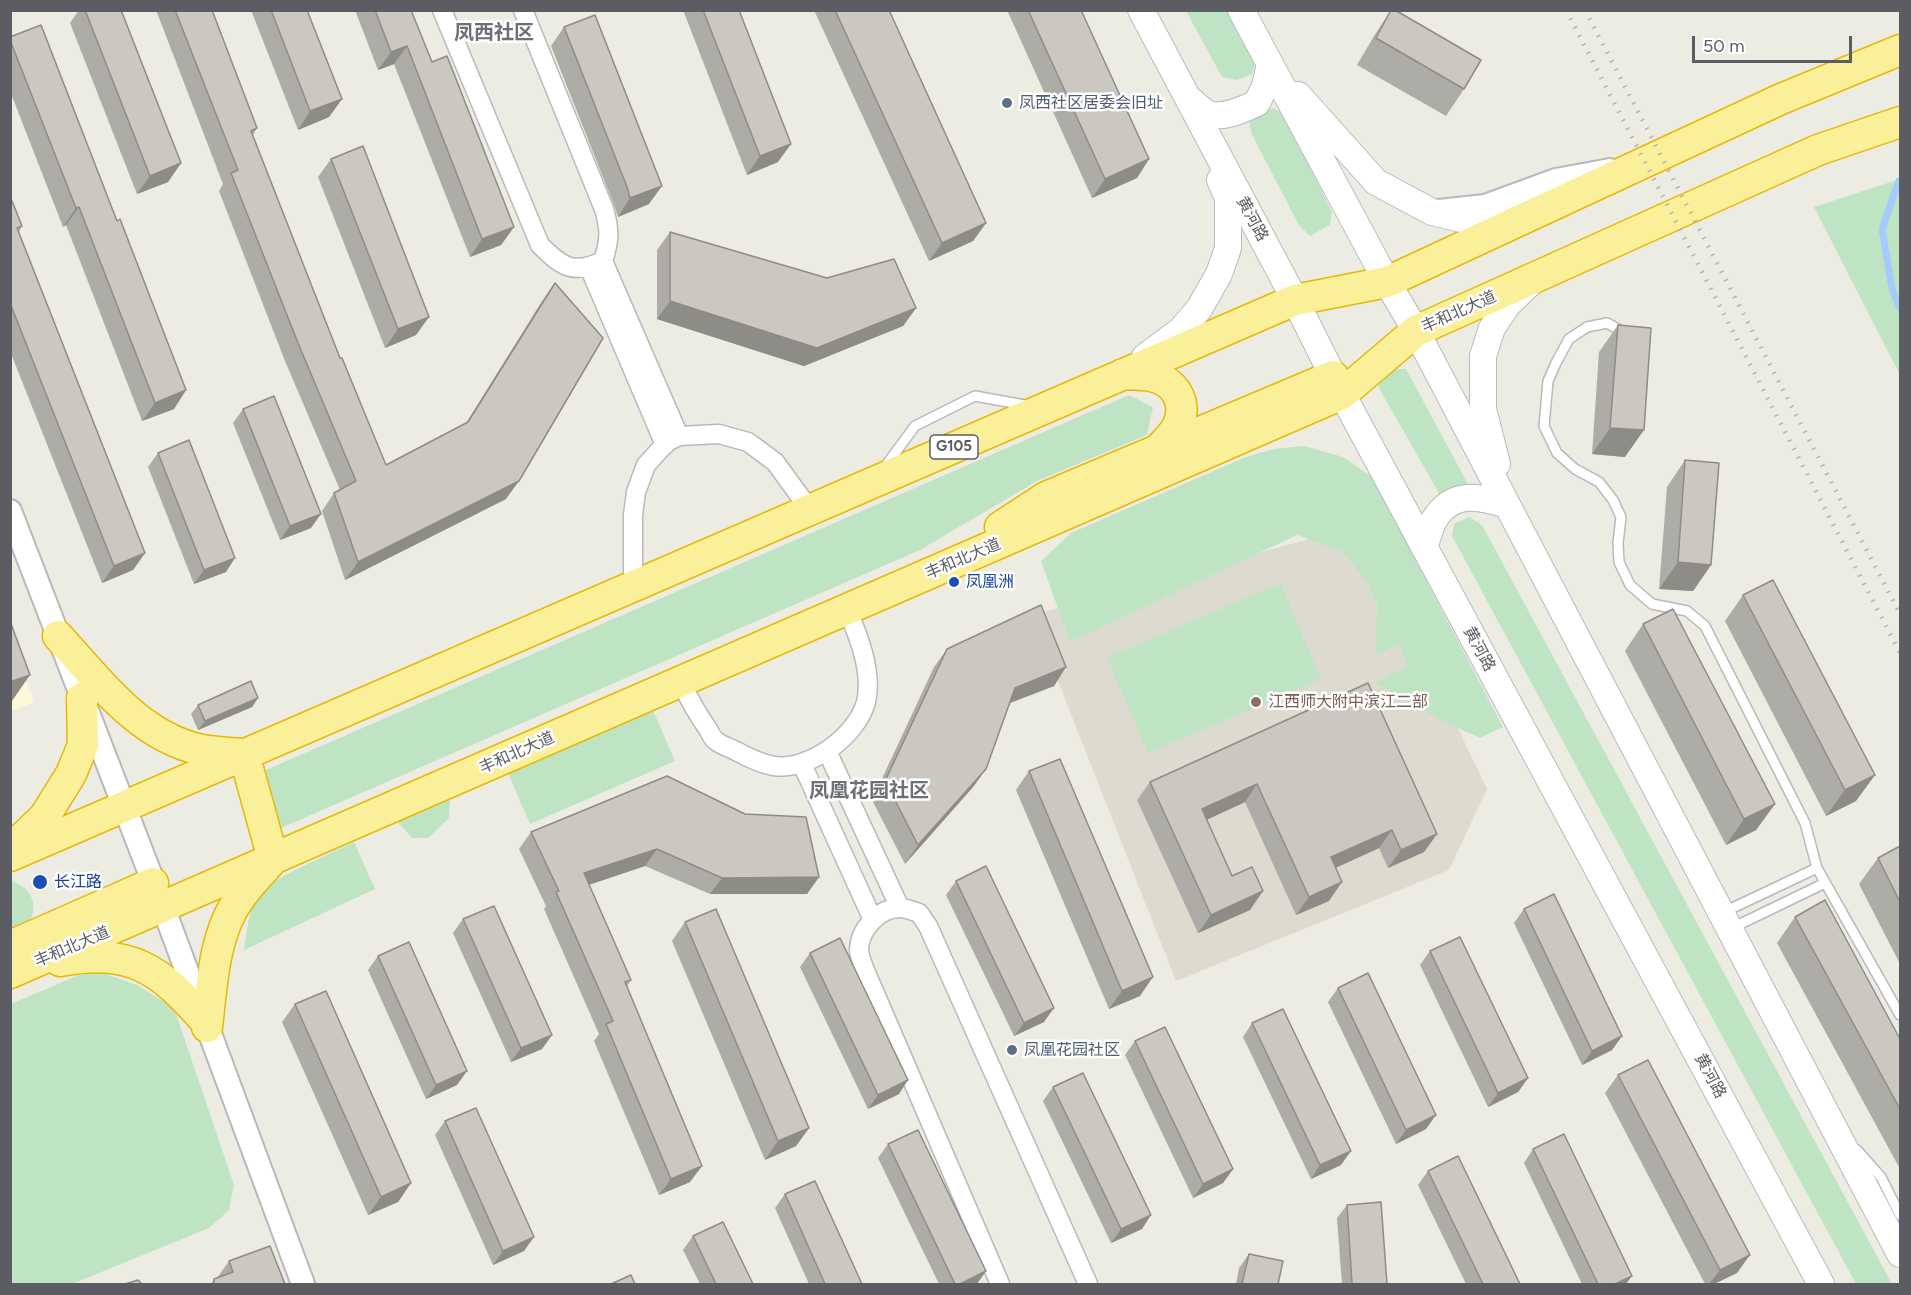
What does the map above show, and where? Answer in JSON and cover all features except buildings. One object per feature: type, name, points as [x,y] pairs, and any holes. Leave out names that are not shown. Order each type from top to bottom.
[{"type":"highway","name":"G105","points":[[10,856],[1295,300],[1387,282],[1781,99],[1900,50]]},
{"type":"highway","name":"丰和北大道","points":[[15,962],[158,895],[273,859],[847,610],[1338,385],[1416,331],[1818,150],[1900,122]]},
{"type":"highway","points":[[1123,374],[1151,376],[1167,382],[1177,392],[1184,410],[1178,427],[1158,450]]},
{"type":"highway","points":[[930,573],[1046,497],[1158,450],[1338,385]]},
{"type":"highway","points":[[58,636],[130,714],[165,737],[201,750],[244,754],[273,859],[238,899],[221,937],[206,1024]]},
{"type":"highway","points":[[10,849],[45,816],[70,774],[83,745],[82,698]]},
{"type":"highway","points":[[15,962],[86,956],[128,960],[157,974],[182,995],[206,1024]]},
{"type":"main road","name":"黄河路","points":[[1141,10],[1424,547],[1821,1284]]},
{"type":"main road","points":[[1241,10],[1387,282],[1416,331],[1900,1254]]},
{"type":"main road","points":[[1187,96],[1208,114],[1221,115],[1239,111],[1257,103],[1265,86],[1270,64]]},
{"type":"main road","points":[[1270,64],[1376,183],[1432,212],[1474,222],[1519,221]]},
{"type":"main road","points":[[1123,374],[1181,330],[1199,309],[1219,274],[1228,248],[1228,198],[1187,96]]},
{"type":"main road","points":[[1507,505],[1483,409],[1483,356],[1492,328],[1508,304],[1538,276]]},
{"type":"main road","points":[[1424,547],[1434,519],[1446,507],[1463,497],[1482,497],[1507,505]]},
{"type":"street","points":[[442,10],[540,246],[555,260],[569,268],[596,264],[609,243],[604,209],[523,10]]},
{"type":"street","points":[[1432,212],[1485,206],[1556,180],[1618,169],[1834,62],[1900,38]]},
{"type":"street","points":[[596,264],[672,441]]},
{"type":"street","points":[[633,586],[633,525],[636,492],[646,465],[672,441],[719,434],[748,442],[775,462],[810,510]]},
{"type":"street","points":[[10,511],[158,895],[303,1284]]},
{"type":"street","points":[[681,682],[693,709],[716,741],[775,766],[802,764],[827,751],[845,735],[866,704],[865,661],[847,610]]},
{"type":"street","points":[[827,751],[900,908]]},
{"type":"street","points":[[802,764],[873,920]]},
{"type":"street","points":[[1000,1284],[864,968],[859,950],[863,931],[873,920],[886,912],[900,908],[919,913],[928,926],[1088,1284]]},
{"type":"lane","points":[[1630,336],[1607,323],[1587,327],[1569,339],[1548,381],[1544,426],[1557,453],[1575,469],[1599,482],[1612,500],[1621,517],[1618,543],[1619,562],[1630,585],[1653,604],[1688,611],[1705,626],[1805,823],[1817,868],[1900,1015]]},
{"type":"lane","points":[[1725,921],[1817,868]]},
{"type":"lane","points":[[1725,921],[1826,883]]},
{"type":"lane","points":[[1830,1121],[1881,1177],[1900,1215]]},
{"type":"shaded area","name":"江西师大附中滨江二部","points":[[1360,525],[1487,789],[1449,870],[1176,981],[1032,615]]},
{"type":"shaded area","points":[[10,642],[34,702],[11,711],[10,711]]},
{"type":"green space","points":[[1186,11],[1229,11],[1256,60],[1252,74],[1237,80],[1222,77]]},
{"type":"green space","points":[[1273,108],[1283,113],[1332,212],[1330,225],[1310,236],[1299,225],[1252,135],[1249,120]]},
{"type":"green space","points":[[1900,179],[1900,375],[1814,207]]},
{"type":"green space","points":[[1395,369],[1406,369],[1469,486],[1440,495],[1379,388],[1378,379]]},
{"type":"green space","points":[[1129,395],[1153,407],[1147,435],[1037,481],[920,550],[281,828],[269,824],[252,776]]},
{"type":"green space","points":[[1304,446],[1343,457],[1372,477],[1503,727],[1480,738],[1439,719],[1375,683],[1408,666],[1399,644],[1376,655],[1377,602],[1367,582],[1343,552],[1297,535],[1070,642],[1041,561],[1071,533],[1246,457],[1274,449]]},
{"type":"green space","points":[[1469,517],[1482,525],[1892,1284],[1856,1284],[1452,536],[1454,524]]},
{"type":"green space","points":[[1280,583],[1321,679],[1148,753],[1107,658]]},
{"type":"green space","points":[[652,708],[675,761],[530,824],[507,771]]},
{"type":"green space","points":[[450,796],[449,818],[428,838],[412,838],[397,821]]},
{"type":"green space","points":[[354,842],[375,889],[244,950],[252,908],[263,889],[287,874]]},
{"type":"green space","points":[[11,881],[28,892],[34,909],[29,923],[11,940]]},
{"type":"green space","points":[[103,973],[137,985],[174,1008],[234,1185],[229,1210],[209,1228],[72,1284],[11,1284],[11,1004],[79,975]]},
{"type":"waterway","points":[[1899,181],[1882,229],[1892,289],[1900,308]]},
{"type":"railway","points":[[1566,10],[1900,653]]},
{"type":"railway","points":[[1585,10],[1900,614]]},
{"type":"place","name":"凤西社区居委会旧址","points":[[1007,103]]},
{"type":"place","name":"凤凰洲","points":[[954,582]]},
{"type":"place","name":"江西师大附中滨江二部","points":[[1256,702]]},
{"type":"place","name":"长江路","points":[[40,882]]},
{"type":"place","name":"凤凰花园社区","points":[[1012,1050]]},
{"type":"district","name":"凤西社区","points":[[494,33]]},
{"type":"district","name":"凤凰花园社区","points":[[869,791]]}]
